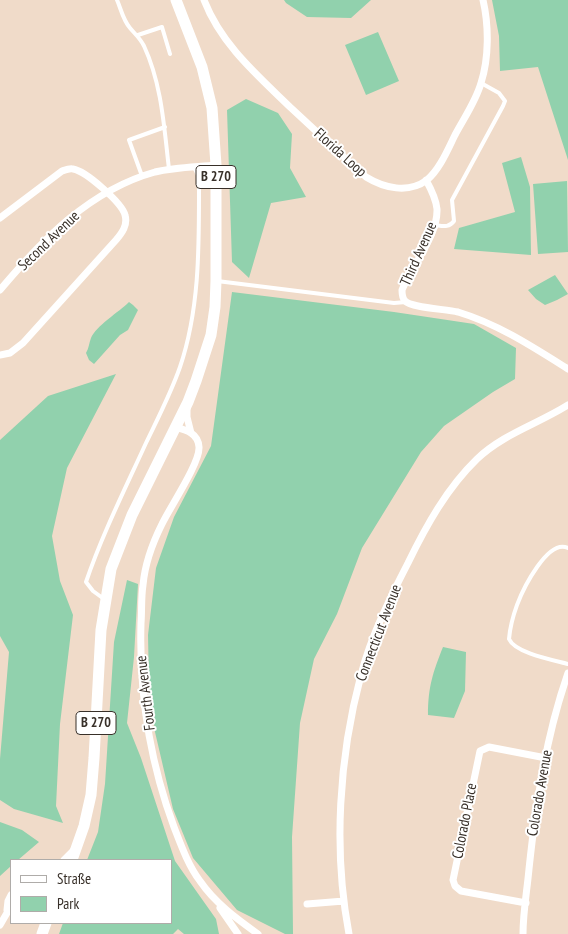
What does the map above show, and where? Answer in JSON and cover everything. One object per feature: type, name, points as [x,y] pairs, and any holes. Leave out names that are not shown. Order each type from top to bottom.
[{"type":"main road","name":"B 270","points":[[72,859],[88,810],[93,777],[100,645],[112,569],[123,538],[146,486],[188,402],[204,360],[211,335],[215,307],[216,166],[212,108],[207,83],[191,35],[176,0]]},
{"type":"street","name":"Florida Loop","points":[[204,0],[218,28],[238,55],[306,122],[366,177],[380,185],[392,188],[413,186],[426,180]]},
{"type":"street","points":[[426,180],[436,170],[444,156],[481,83],[486,57],[487,37],[483,0]]},
{"type":"street","name":"Second Avenue","points":[[0,290],[52,233],[84,208],[108,193],[142,176],[169,169],[216,166]]},
{"type":"street","points":[[0,218],[55,176],[68,169],[81,172],[108,193],[117,202],[125,215],[125,225],[122,232],[23,343],[10,353],[0,355]]},
{"type":"street","name":"Third Avenue","points":[[426,180],[434,196],[437,208],[435,225],[404,284],[402,297],[412,305],[453,311],[483,320],[568,369]]},
{"type":"street","name":"Fourth Avenue","points":[[188,402],[187,417],[191,432],[197,438],[199,452],[194,466],[162,523],[149,552],[143,586],[142,689],[156,765],[167,808],[182,849],[199,880],[212,897],[258,934]]},
{"type":"street","name":"Connecticut Avenue","points":[[349,934],[341,864],[341,809],[352,715],[361,674],[368,653],[398,582],[417,545],[455,484],[477,459],[502,440],[568,406]]},
{"type":"street","points":[[175,427],[191,432]]},
{"type":"street","name":"Colorado Avenue","points":[[523,934],[534,821],[555,717],[568,673]]},
{"type":"street","name":"Colorado Place","points":[[526,903],[461,890],[455,886],[453,880],[480,751],[489,747],[546,758]]},
{"type":"street","points":[[65,859],[78,845]]},
{"type":"street","points":[[0,925],[10,909],[8,901],[10,897]]},
{"type":"street","points":[[212,897],[238,934]]},
{"type":"street","points":[[306,904],[344,901]]},
{"type":"street","name":"Colorado Avenue","points":[[518,934],[524,915]]},
{"type":"lane","points":[[117,0],[129,27],[138,35],[154,71],[159,88],[169,169]]},
{"type":"lane","points":[[138,35],[162,27],[170,54]]},
{"type":"lane","points":[[435,225],[446,227],[454,221],[455,215],[451,204],[452,200],[503,106],[504,101],[499,93],[481,83]]},
{"type":"lane","points":[[142,176],[129,140],[164,127]]},
{"type":"lane","points":[[106,600],[93,591],[86,582],[126,487],[167,400],[180,368],[189,335],[199,241],[199,183],[194,167]]},
{"type":"lane","points":[[216,281],[394,303],[406,302]]},
{"type":"lane","points":[[568,548],[564,546],[554,548],[534,572],[517,606],[509,639],[511,644],[519,650],[568,664]]},
{"type":"green space","points":[[284,0],[371,0],[351,18],[307,17]]},
{"type":"green space","points":[[492,0],[568,0],[568,160],[538,67],[500,71],[499,36]]},
{"type":"green space","points":[[378,32],[399,81],[366,95],[345,45]]},
{"type":"green space","points":[[246,99],[278,113],[292,134],[290,168],[306,197],[271,203],[249,278],[232,262],[227,110]]},
{"type":"green space","points":[[521,157],[530,187],[531,255],[454,249],[459,228],[515,212],[502,163]]},
{"type":"green space","points":[[567,181],[568,252],[538,254],[533,184]]},
{"type":"green space","points":[[555,275],[568,294],[545,305],[528,290]]},
{"type":"green space","points":[[232,292],[474,324],[516,348],[515,379],[444,426],[421,452],[362,548],[337,614],[314,659],[300,723],[292,837],[293,934],[285,934],[237,910],[193,858],[173,809],[155,732],[149,685],[148,635],[156,568],[174,517],[211,446]]},
{"type":"green space","points":[[129,302],[138,310],[128,330],[120,335],[94,364],[89,360],[86,353],[91,338],[103,324]]},
{"type":"green space","points":[[116,374],[67,468],[52,536],[60,581],[73,615],[60,724],[56,806],[63,823],[14,809],[0,800],[0,759],[9,652],[0,636],[0,440],[48,396]]},
{"type":"green space","points":[[127,580],[138,584],[134,657],[127,723],[141,758],[175,861],[216,919],[219,934],[184,934],[178,929],[173,934],[59,934],[63,924],[172,924],[172,859],[87,859],[98,832],[105,784],[114,642]]},
{"type":"green space","points":[[443,647],[466,652],[465,691],[454,718],[428,715],[432,680]]},
{"type":"green space","points":[[0,822],[22,830],[39,842],[19,859],[10,859],[10,867],[0,876]]}]
